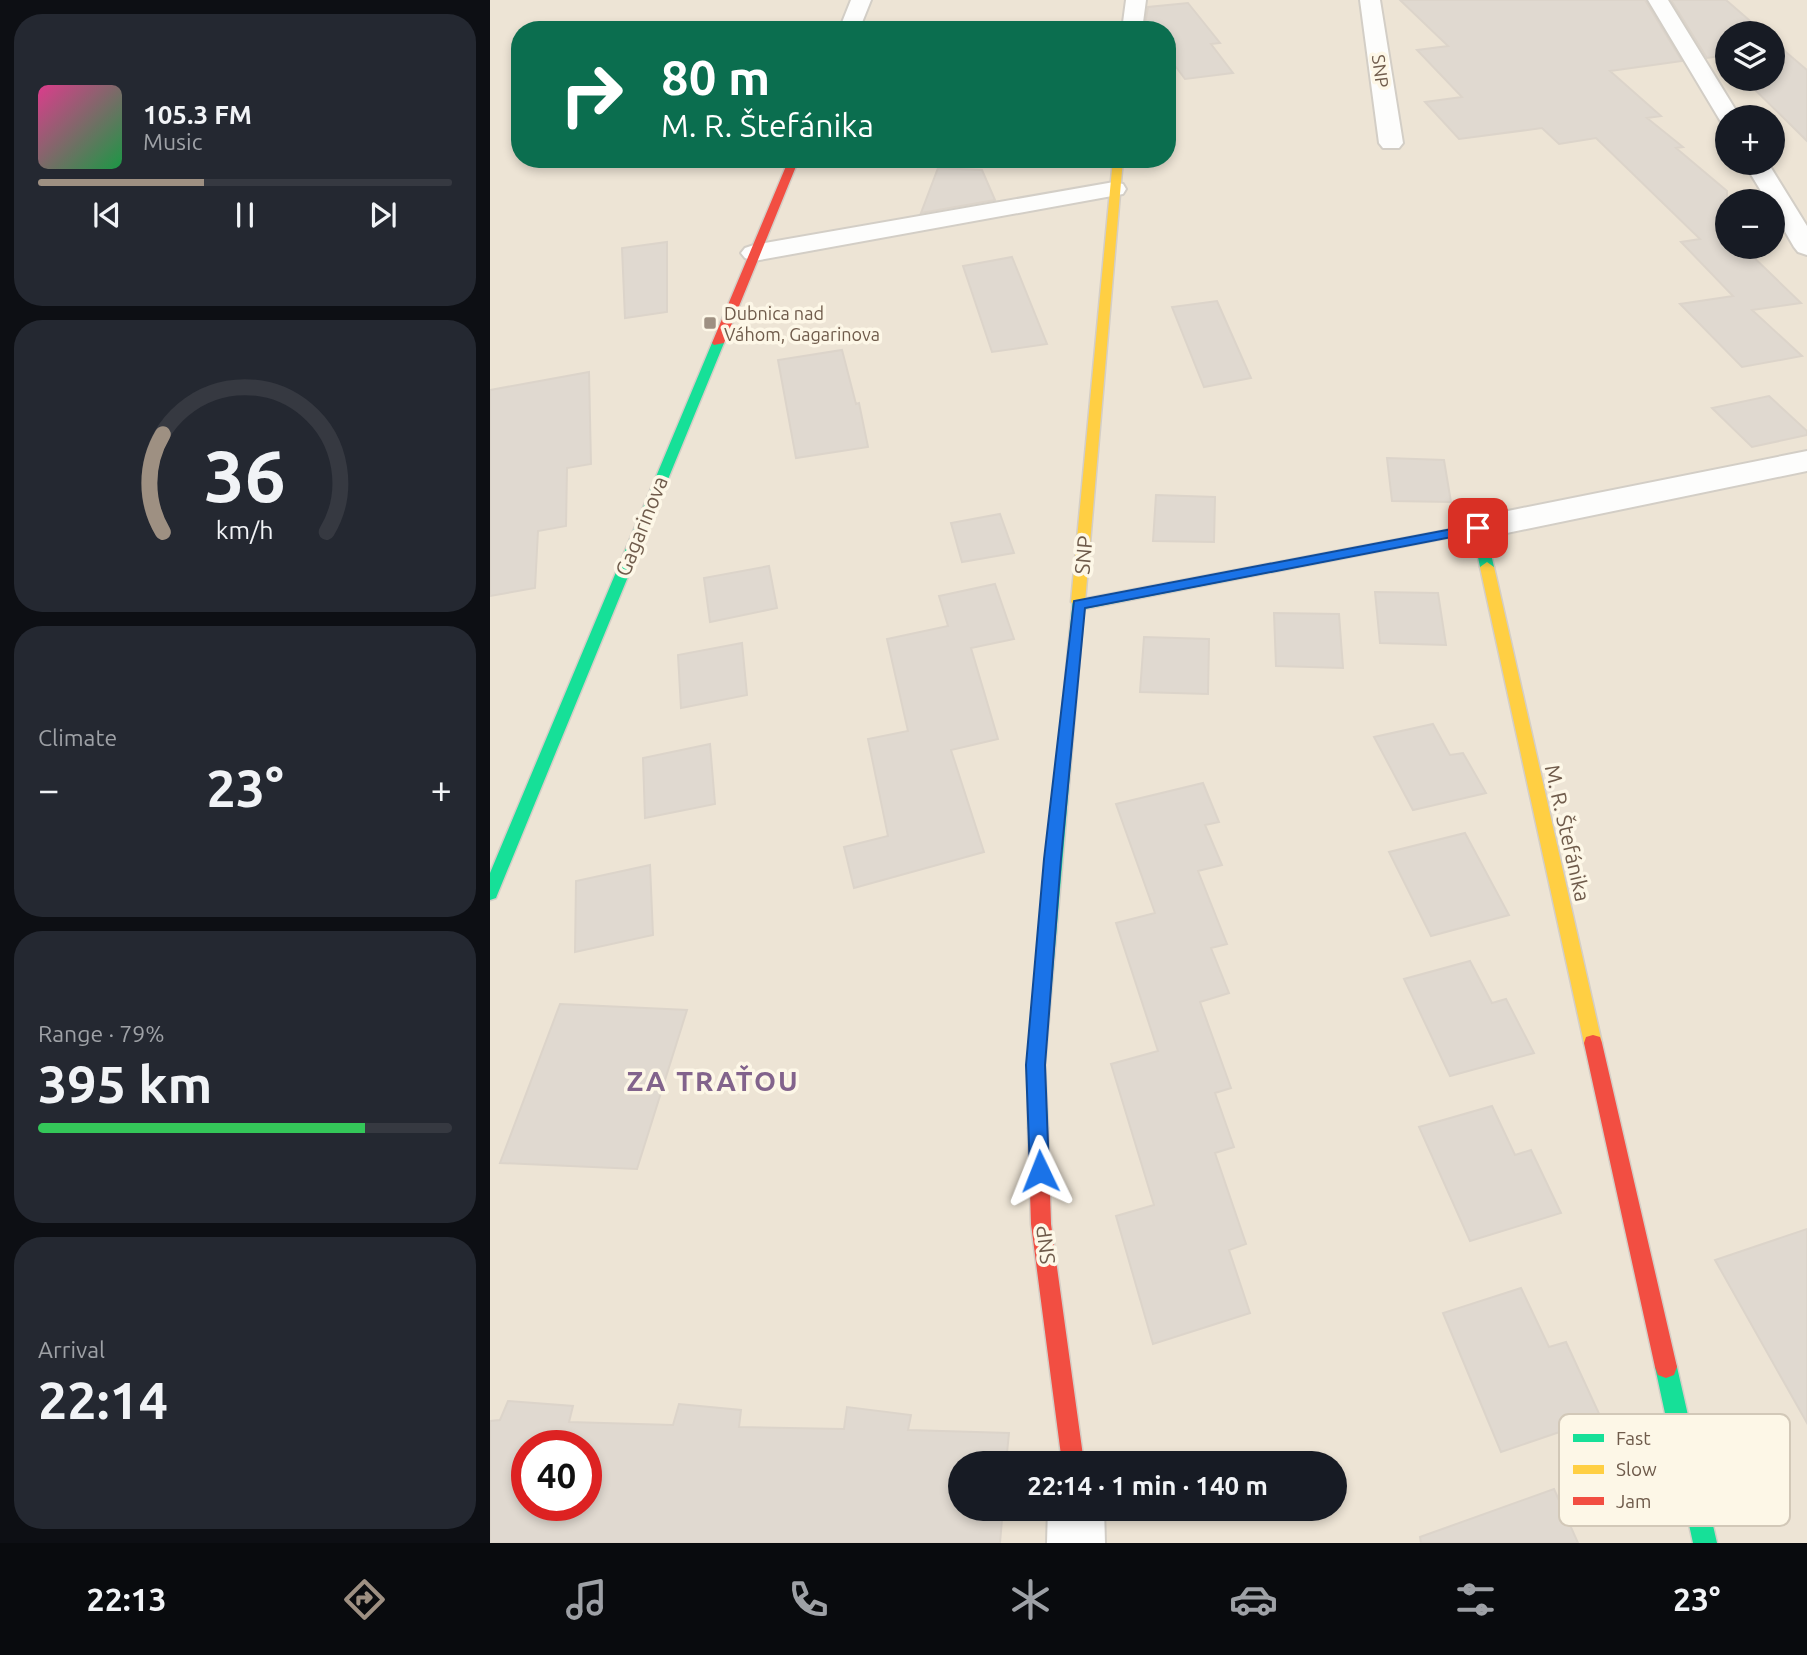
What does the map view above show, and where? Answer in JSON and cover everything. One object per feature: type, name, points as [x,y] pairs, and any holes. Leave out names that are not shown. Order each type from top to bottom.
[{"type":"street","points":[[853,21],[861,0]]},
{"type":"street","points":[[1133,21],[1136,0]]},
{"type":"street","name":"SNP","points":[[1370,0],[1391,143]]},
{"type":"street","points":[[1658,0],[1722,105]]},
{"type":"street","name":"Gagarinova","points":[[490,893],[790,168]]},
{"type":"street","name":"SNP","points":[[1071,1451],[1041,1224],[1036,1065],[1117,168]]},
{"type":"street","points":[[1763,175],[1807,247]]},
{"type":"street","points":[[754,253],[1114,189]]},
{"type":"street","points":[[1079,605],[1807,461]]},
{"type":"street","name":"M. R. Štefánika","points":[[1478,528],[1677,1414]]},
{"type":"street","points":[[1076,1521],[1076,1543]]},
{"type":"shaded area","points":[[490,0],[1807,0],[1807,1543],[490,1543]]},
{"type":"building","points":[[1400,0],[1645,0],[1682,61],[1610,71],[1661,116],[1647,118],[1683,147],[1676,148],[1725,189],[1715,189],[1715,259],[1755,259],[1801,303],[1752,310],[1802,356],[1742,367],[1680,304],[1733,296],[1681,242],[1700,239],[1596,138],[1559,144],[1542,128],[1459,139],[1425,102],[1462,97],[1417,50],[1448,46]]},
{"type":"building","points":[[1671,0],[1726,0],[1750,21],[1715,21],[1715,57],[1707,58]]},
{"type":"building","points":[[1188,3],[1220,43],[1211,44],[1233,73],[1185,79],[1176,67],[1176,21],[1146,21],[1148,7]]},
{"type":"building","points":[[1785,51],[1807,70],[1807,141],[1785,119],[1785,105],[1770,105],[1756,91],[1785,91]]},
{"type":"building","points":[[938,168],[982,170],[995,200],[921,213]]},
{"type":"building","points":[[667,242],[667,312],[625,318],[622,248]]},
{"type":"building","points":[[1012,257],[1047,344],[992,352],[963,266]]},
{"type":"building","points":[[1217,301],[1251,378],[1204,387],[1172,307]]},
{"type":"building","points":[[842,350],[856,404],[859,403],[868,447],[796,458],[778,360]]},
{"type":"building","points":[[589,372],[591,464],[567,468],[566,526],[538,531],[535,588],[490,596],[490,390]]},
{"type":"building","points":[[1769,396],[1807,431],[1807,435],[1752,447],[1712,408]]},
{"type":"building","points":[[1387,458],[1444,460],[1451,502],[1392,501]]},
{"type":"building","points":[[1156,495],[1215,497],[1214,542],[1153,541]]},
{"type":"building","points":[[1000,514],[1014,553],[962,562],[951,523]]},
{"type":"building","points":[[769,566],[777,608],[710,622],[704,578]]},
{"type":"building","points":[[995,584],[1014,639],[971,648],[998,739],[951,750],[984,852],[854,888],[844,847],[888,836],[868,739],[908,731],[887,639],[948,626],[939,596]]},
{"type":"building","points":[[1375,592],[1438,593],[1446,645],[1380,643]]},
{"type":"building","points":[[1274,613],[1339,614],[1343,668],[1276,666]]},
{"type":"building","points":[[1144,637],[1209,639],[1208,694],[1140,692]]},
{"type":"building","points":[[742,643],[747,695],[681,708],[678,655]]},
{"type":"building","points":[[1433,724],[1450,755],[1463,753],[1486,793],[1413,810],[1374,737]]},
{"type":"building","points":[[710,744],[715,804],[645,818],[643,758]]},
{"type":"building","points":[[1203,783],[1219,822],[1205,825],[1222,865],[1198,871],[1227,944],[1211,948],[1229,993],[1200,1002],[1231,1088],[1215,1093],[1234,1147],[1215,1153],[1246,1244],[1229,1250],[1250,1313],[1153,1344],[1116,1216],[1154,1205],[1111,1064],[1158,1051],[1116,923],[1155,913],[1116,804]]},
{"type":"building","points":[[1465,833],[1509,915],[1431,936],[1389,852]]},
{"type":"building","points":[[650,865],[653,935],[575,952],[576,881]]},
{"type":"building","points":[[1470,961],[1492,1003],[1506,999],[1534,1053],[1450,1076],[1404,979]]},
{"type":"building","points":[[560,1004],[687,1010],[637,1169],[500,1163]]},
{"type":"building","points":[[1492,1106],[1515,1155],[1531,1150],[1561,1213],[1470,1241],[1419,1127]]},
{"type":"building","points":[[1807,1229],[1807,1423],[1715,1260]]},
{"type":"building","points":[[1521,1288],[1549,1347],[1566,1342],[1599,1414],[1559,1414],[1559,1432],[1501,1452],[1443,1313]]},
{"type":"building","points":[[508,1401],[573,1406],[569,1422],[673,1425],[679,1404],[741,1410],[739,1427],[844,1429],[847,1407],[911,1415],[908,1430],[1009,1433],[1007,1451],[948,1451],[948,1521],[1002,1521],[1000,1543],[490,1543],[490,1421],[500,1420]]},
{"type":"building","points":[[1554,1489],[1559,1500],[1559,1526],[1570,1526],[1578,1543],[1421,1543],[1420,1537]]},
{"type":"traffic: fast","points":[[490,893],[718,343]]},
{"type":"traffic: fast","points":[[1079,605],[1478,528],[1487,567]]},
{"type":"traffic: fast","points":[[1038,1128],[1036,1065],[1078,602]]},
{"type":"traffic: fast","points":[[1666,1367],[1676,1414]]},
{"type":"traffic: fast","points":[[1701,1526],[1705,1543]]},
{"type":"traffic: slow","points":[[1078,602],[1117,168]]},
{"type":"traffic: slow","points":[[1487,567],[1593,1043]]},
{"type":"traffic: jam","points":[[718,343],[790,168]]},
{"type":"traffic: jam","points":[[1593,1043],[1666,1367]]},
{"type":"traffic: jam","points":[[1038,1128],[1041,1224],[1071,1451]]},
{"type":"place","name":"Dubnica nad Váhom, Gagarinova","points":[[710,323]]},
{"type":"district","name":"ZA TRAŤOU","points":[[713,1080]]},
{"type":"route","points":[[1040,1171],[1036,1065],[1052,859],[1079,605],[1478,528]]}]
